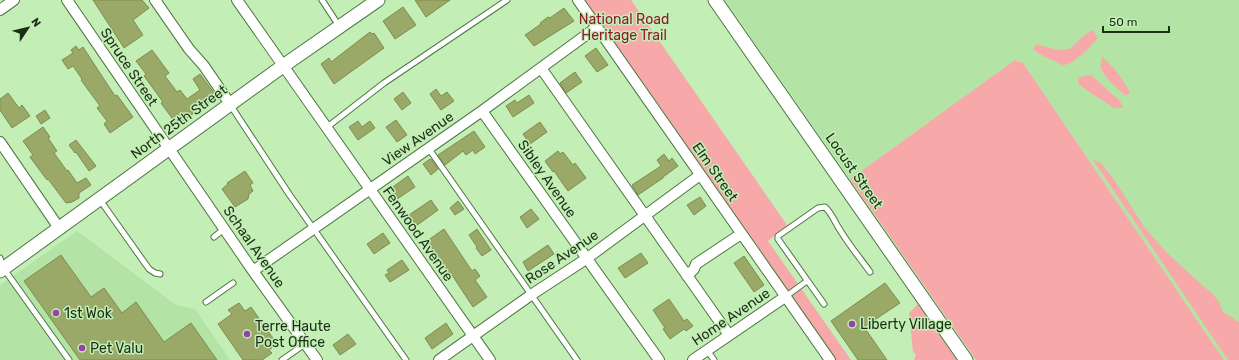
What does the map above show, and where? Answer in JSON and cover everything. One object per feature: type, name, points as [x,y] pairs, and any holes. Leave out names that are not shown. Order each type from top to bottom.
[{"type":"street","points":[[0,10],[14,0]]},
{"type":"street","name":"Spruce Street","points":[[67,0],[169,149]]},
{"type":"street","points":[[155,0],[230,104]]},
{"type":"street","name":"Fenwood Avenue","points":[[237,0],[490,360]]},
{"type":"street","name":"North 25th Street","points":[[1,266],[99,200],[283,66],[378,0]]},
{"type":"street","name":"Elm Street","points":[[578,0],[830,360]]},
{"type":"street","name":"Locust Street","points":[[715,0],[966,360]]},
{"type":"street","name":"View Avenue","points":[[253,271],[429,149],[597,27]]},
{"type":"street","points":[[541,68],[729,335]]},
{"type":"street","name":"Sibley Avenue","points":[[482,111],[659,360]]},
{"type":"street","points":[[0,142],[59,228]]},
{"type":"street","name":"Schaal Avenue","points":[[169,149],[253,271],[317,360]]},
{"type":"street","name":"Rose Avenue","points":[[439,360],[531,295],[586,259],[700,175]]},
{"type":"street","points":[[687,276],[694,269],[696,264],[741,234]]},
{"type":"street","name":"Home Avenue","points":[[693,360],[785,297]]},
{"type":"lane","points":[[322,0],[340,26]]},
{"type":"lane","points":[[326,128],[384,83],[507,0]]},
{"type":"lane","points":[[230,104],[314,229],[406,360]]},
{"type":"lane","points":[[429,149],[577,360]]},
{"type":"lane","points":[[99,200],[149,269],[160,274]]},
{"type":"lane","points":[[824,304],[778,239],[778,236],[812,212],[818,208],[825,207],[830,212],[836,220],[839,229],[870,272]]},
{"type":"lane","points":[[214,237],[224,229]]},
{"type":"lane","points":[[1,266],[69,360]]},
{"type":"lane","points":[[785,297],[807,281]]},
{"type":"lane","points":[[206,302],[233,283]]},
{"type":"lane","points":[[282,360],[305,344]]},
{"type":"lane","points":[[707,350],[714,360]]},
{"type":"shaded area","points":[[725,0],[1239,0],[1239,360],[1224,360],[1023,63],[1015,60],[850,179]]},
{"type":"shaded area","points":[[77,231],[176,305],[195,309],[230,360],[0,360],[0,285]]},
{"type":"green space","name":"National Road Heritage Trail","points":[[578,0],[631,0],[787,225],[768,241],[851,360],[830,360]]},
{"type":"green space","points":[[1093,30],[1098,38],[1082,54],[1067,64],[1063,65],[1033,49],[1036,44],[1057,50],[1070,49],[1084,35]]},
{"type":"green space","points":[[1102,57],[1114,69],[1130,92],[1126,96],[1111,83],[1102,71]]},
{"type":"green space","points":[[1015,60],[1023,63],[1224,360],[976,360],[850,179]]},
{"type":"green space","points":[[1091,75],[1120,101],[1123,108],[1114,108],[1078,83],[1079,77]]},
{"type":"green space","points":[[1093,160],[1101,163],[1113,178],[1145,228],[1166,252],[1213,294],[1219,302],[1223,312],[1239,322],[1239,360],[1228,360]]},
{"type":"green space","points":[[918,304],[957,360],[914,360],[916,354],[913,352],[909,313]]},
{"type":"building","points":[[93,0],[142,0],[149,8],[133,20],[143,35],[124,48]]},
{"type":"building","points":[[415,0],[450,0],[426,17]]},
{"type":"building","points":[[403,7],[416,25],[395,39],[383,21]]},
{"type":"building","points":[[564,8],[574,21],[534,46],[525,35],[548,17],[550,18]]},
{"type":"building","points":[[370,32],[372,34],[374,33],[384,48],[334,84],[321,64],[329,58],[331,62]]},
{"type":"building","points":[[76,46],[79,50],[83,47],[115,96],[117,95],[133,117],[110,133],[104,124],[107,121],[97,108],[100,106],[81,80],[82,79],[73,66],[68,69],[62,60],[73,53],[71,50]]},
{"type":"building","points":[[596,48],[608,65],[597,72],[585,56]]},
{"type":"building","points":[[152,50],[169,73],[165,76],[177,92],[180,90],[187,99],[200,90],[193,79],[200,74],[217,97],[177,125],[161,103],[163,102],[144,76],[146,74],[136,61]]},
{"type":"building","points":[[575,72],[582,82],[566,93],[560,83]]},
{"type":"building","points":[[436,89],[441,96],[447,92],[454,101],[441,110],[430,94]]},
{"type":"building","points":[[403,92],[411,103],[402,110],[394,99]]},
{"type":"building","points":[[8,93],[19,108],[22,105],[30,116],[12,128],[0,110],[0,99]]},
{"type":"building","points":[[529,95],[534,103],[513,117],[506,106],[515,100],[517,103]]},
{"type":"building","points":[[45,110],[50,118],[41,124],[36,116]]},
{"type":"building","points":[[396,120],[407,135],[397,142],[386,127]]},
{"type":"building","points":[[358,121],[362,127],[370,121],[375,128],[358,140],[349,127]]},
{"type":"building","points":[[540,122],[547,132],[530,144],[523,134]]},
{"type":"building","points":[[43,127],[50,137],[48,138],[57,151],[54,153],[67,171],[68,170],[77,183],[86,178],[91,185],[79,193],[79,198],[72,202],[66,203],[48,179],[47,180],[30,157],[33,155],[23,141]]},
{"type":"building","points":[[474,131],[485,147],[475,154],[473,150],[466,155],[463,151],[445,165],[438,155]]},
{"type":"building","points":[[76,140],[96,166],[89,171],[76,152],[75,153],[69,145]]},
{"type":"building","points":[[558,151],[560,154],[563,152],[573,165],[575,163],[586,178],[568,191],[545,161]]},
{"type":"building","points":[[664,154],[669,161],[672,158],[678,166],[638,195],[632,185],[661,166],[657,160]]},
{"type":"building","points":[[430,159],[438,169],[431,175],[423,164]]},
{"type":"building","points":[[245,171],[253,183],[250,185],[253,191],[249,194],[248,199],[235,207],[222,189],[228,184],[227,183]]},
{"type":"building","points":[[408,176],[415,187],[397,199],[390,189]]},
{"type":"building","points":[[700,197],[706,206],[694,215],[687,205]]},
{"type":"building","points":[[431,200],[438,210],[416,226],[409,215]]},
{"type":"building","points":[[458,201],[464,209],[455,215],[450,208]]},
{"type":"building","points":[[531,209],[539,219],[527,228],[520,217]]},
{"type":"building","points":[[444,229],[472,271],[475,269],[480,276],[475,280],[487,297],[473,307],[427,241]]},
{"type":"building","points":[[477,229],[491,250],[482,256],[469,235]]},
{"type":"building","points":[[383,233],[390,243],[374,254],[367,244]]},
{"type":"building","points":[[548,245],[554,254],[528,271],[523,262]]},
{"type":"building","points":[[641,253],[648,263],[625,278],[618,268]]},
{"type":"building","points":[[61,255],[91,297],[104,288],[122,313],[136,302],[164,342],[191,323],[217,360],[80,360],[24,281]]},
{"type":"building","points":[[744,256],[764,285],[754,292],[734,263]]},
{"type":"building","points":[[402,260],[409,270],[390,282],[385,275],[389,273],[387,270]]},
{"type":"building","name":"Liberty Village","points":[[885,283],[900,303],[864,327],[887,360],[858,360],[831,321]]},
{"type":"building","points":[[669,299],[684,321],[687,319],[693,326],[686,331],[684,329],[670,339],[663,329],[665,328],[653,310]]},
{"type":"building","name":"Terre Haute Post Office","points":[[239,303],[245,311],[251,307],[277,344],[269,350],[272,353],[262,360],[243,360],[218,324],[232,314],[228,310]]},
{"type":"building","points":[[446,323],[453,334],[432,349],[425,338]]},
{"type":"building","points":[[348,334],[356,344],[340,355],[333,345]]},
{"type":"place","name":"1st Wok","points":[[56,313]]},
{"type":"place","name":"Liberty Village","points":[[852,324]]},
{"type":"place","name":"Terre Haute Post Office","points":[[247,334]]},
{"type":"place","name":"Pet Valu","points":[[82,348]]}]
